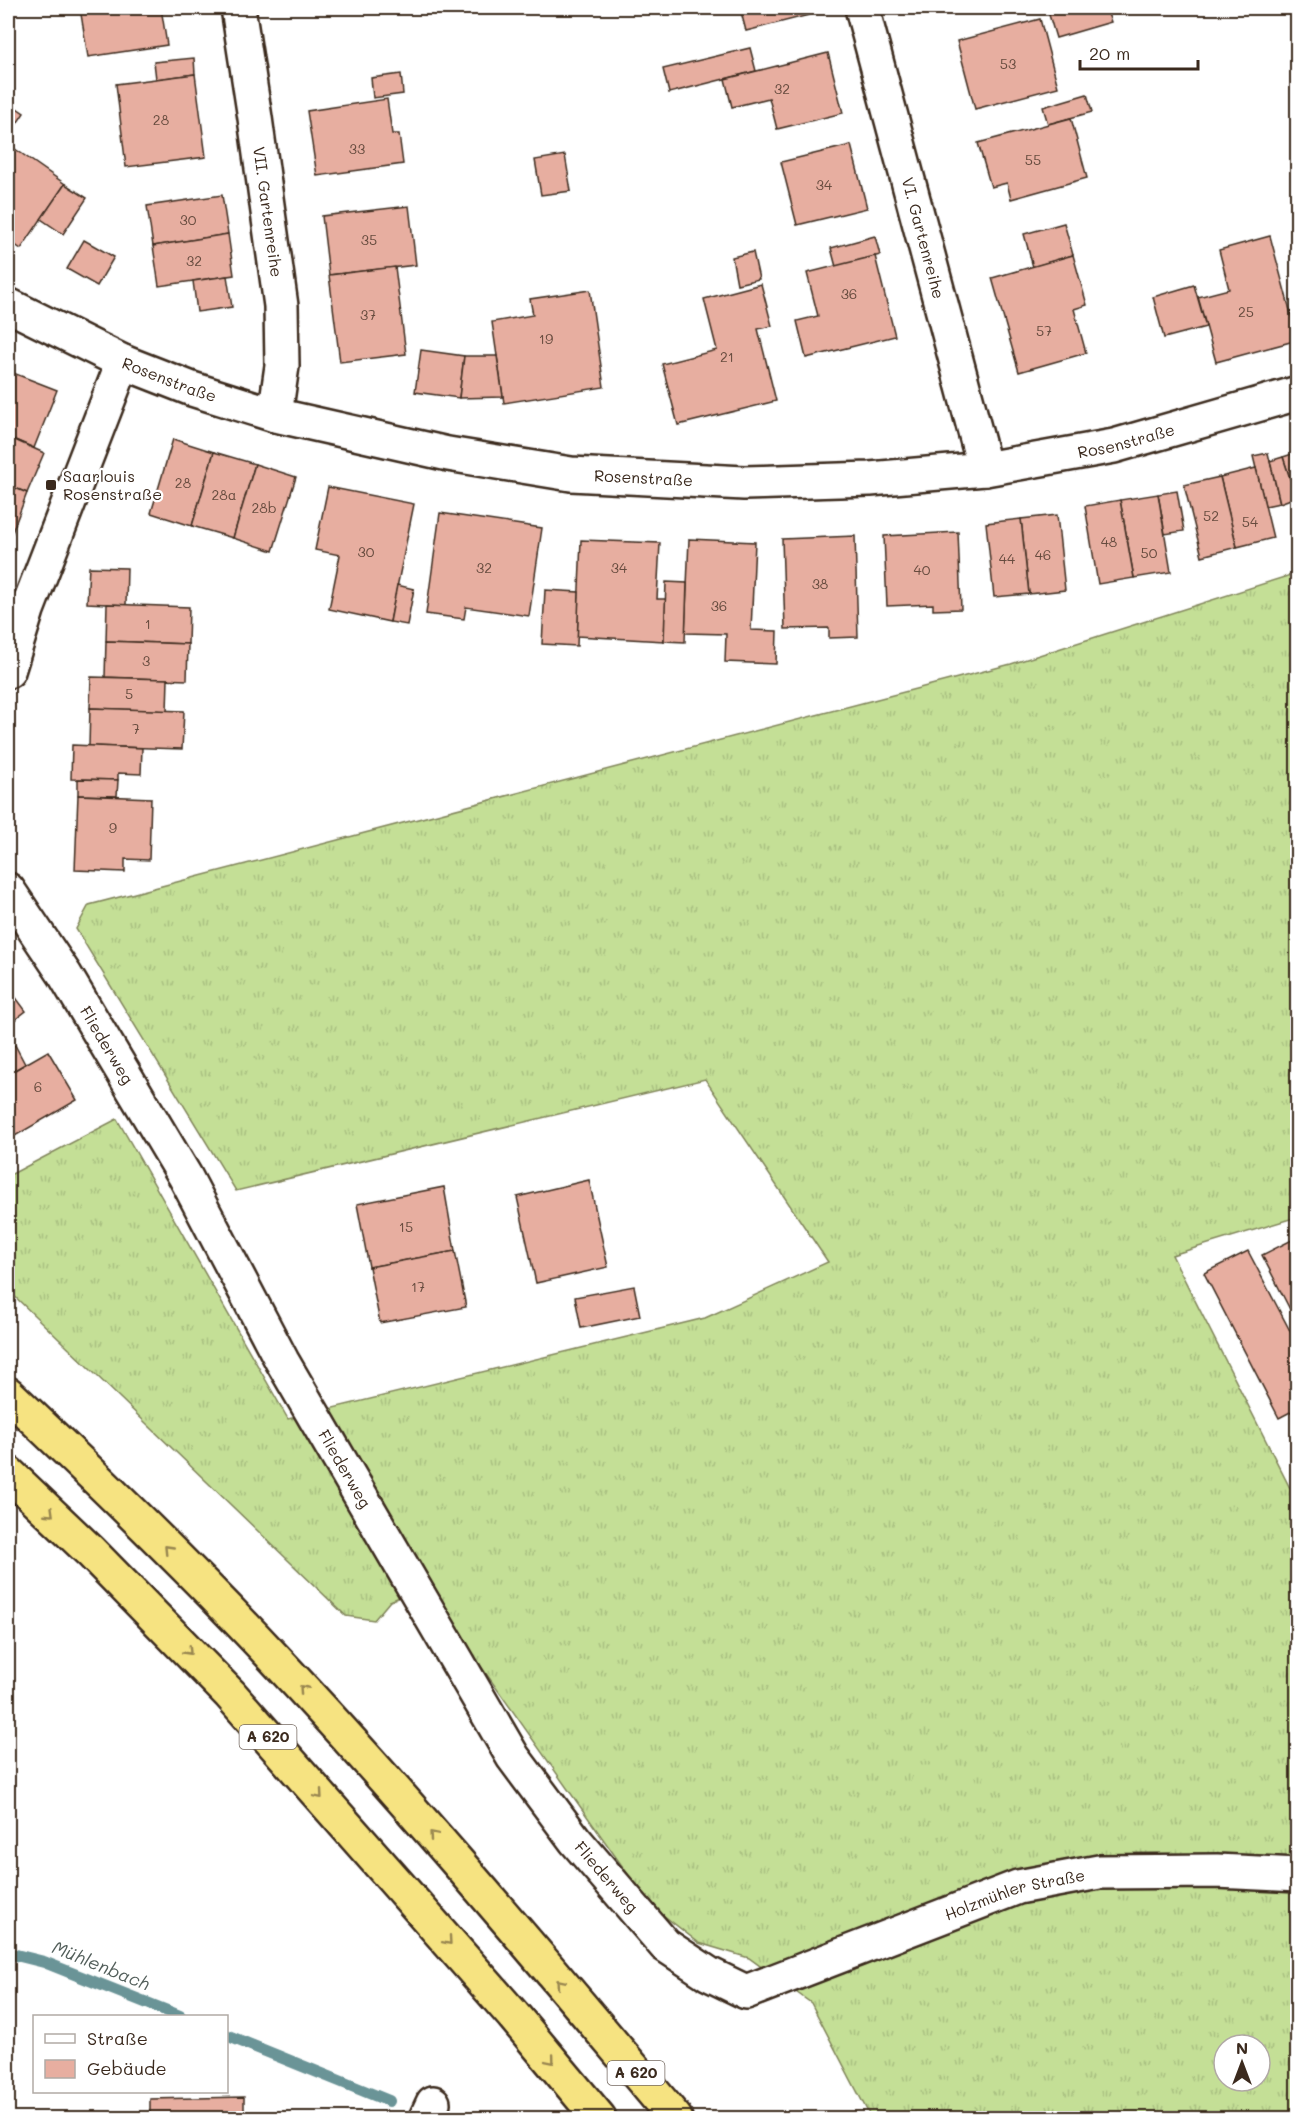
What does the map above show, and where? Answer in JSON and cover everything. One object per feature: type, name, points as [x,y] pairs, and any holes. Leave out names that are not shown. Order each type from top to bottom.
[{"type":"highway","name":"A 620","points":[[8,1394],[129,1508],[275,1658],[412,1810],[675,2118]]},
{"type":"highway","name":"A 620","points":[[8,1473],[91,1552],[230,1694],[513,2015],[599,2118]]},
{"type":"street","name":"VII. Gartenreihe","points":[[238,8],[280,306],[282,366],[275,415]]},
{"type":"street","name":"VI. Gartenreihe","points":[[862,8],[985,469]]},
{"type":"street","name":"Rosenstraße","points":[[8,305],[123,362],[192,389],[275,415],[448,454],[571,474],[744,483],[870,479],[985,469],[1114,446],[1298,393]]},
{"type":"street","points":[[8,671],[51,546],[123,362]]},
{"type":"street","name":"Fliederweg","points":[[8,890],[65,975],[185,1176],[282,1361],[513,1757],[575,1840],[665,1945],[709,1974],[746,1992]]},
{"type":"street","name":"Holzmühler Straße","points":[[746,1992],[1018,1887],[1099,1872],[1217,1871],[1298,1875]]},
{"type":"green space","points":[[1297,573],[1297,1217],[1172,1255],[1297,1502],[1297,2118],[871,2118],[811,2003],[749,1958],[699,1943],[649,1904],[425,1587],[390,1601],[374,1620],[346,1616],[8,1290],[8,1176],[117,1119],[288,1419],[705,1318],[828,1262],[705,1079],[236,1191],[76,929],[89,905],[1011,664]]},
{"type":"building","points":[[80,8],[161,8],[167,45],[88,57]]},
{"type":"building","points":[[740,8],[811,8],[813,14],[746,31]]},
{"type":"building","points":[[811,8],[841,8],[813,14]]},
{"type":"building","points":[[1047,8],[1106,8],[1111,22],[1056,38]]},
{"type":"building","points":[[1040,19],[1058,87],[975,109],[957,41]]},
{"type":"building","points":[[750,48],[756,71],[669,93],[663,69]]},
{"type":"building","points":[[828,53],[843,113],[777,129],[769,98],[732,107],[725,79]]},
{"type":"building","points":[[194,58],[195,74],[156,79],[154,62]]},
{"type":"building","points":[[195,74],[206,157],[126,167],[116,84]]},
{"type":"building","points":[[401,74],[403,94],[373,98],[371,78]]},
{"type":"building","points":[[1087,94],[1092,112],[1048,124],[1043,107]]},
{"type":"building","points":[[387,99],[392,134],[399,134],[403,164],[317,176],[307,111]]},
{"type":"building","points":[[8,102],[24,113],[8,137]]},
{"type":"building","points":[[1071,118],[1087,178],[1011,199],[1007,183],[991,187],[978,143]]},
{"type":"building","points":[[8,144],[65,184],[21,249],[8,240]]},
{"type":"building","points":[[851,145],[867,208],[797,225],[781,162]]},
{"type":"building","points":[[565,155],[571,191],[541,195],[535,160]]},
{"type":"building","points":[[65,184],[87,198],[63,234],[41,219]]},
{"type":"building","points":[[222,195],[228,234],[153,246],[147,206]]},
{"type":"building","points":[[409,206],[416,265],[329,275],[322,216]]},
{"type":"building","points":[[1064,223],[1073,255],[1033,267],[1024,234]]},
{"type":"building","points":[[228,234],[234,275],[159,286],[153,246]]},
{"type":"building","points":[[875,236],[880,255],[836,267],[831,248]]},
{"type":"building","points":[[1270,236],[1298,340],[1216,362],[1198,297],[1229,289],[1219,250]]},
{"type":"building","points":[[84,240],[114,257],[97,286],[67,269]]},
{"type":"building","points":[[753,252],[759,279],[737,284],[732,257]]},
{"type":"building","points":[[1073,255],[1087,305],[1074,309],[1086,353],[1019,372],[992,278]]},
{"type":"building","points":[[875,256],[895,336],[806,358],[797,321],[818,316],[807,273]]},
{"type":"building","points":[[395,267],[406,354],[340,362],[329,275]]},
{"type":"building","points":[[227,276],[232,307],[197,312],[193,281]]},
{"type":"building","points":[[761,284],[772,326],[758,329],[776,401],[678,425],[662,364],[717,350],[704,299]]},
{"type":"building","points":[[1194,285],[1206,327],[1164,338],[1153,297]]},
{"type":"building","points":[[590,290],[604,387],[504,403],[492,322],[533,315],[530,299]]},
{"type":"building","points":[[421,350],[464,356],[459,398],[415,392]]},
{"type":"building","points":[[464,356],[497,356],[503,397],[459,398]]},
{"type":"building","points":[[8,371],[57,390],[34,448],[8,437]]},
{"type":"building","points":[[8,437],[44,453],[27,493],[8,485]]},
{"type":"building","points":[[173,439],[214,452],[192,526],[151,513]]},
{"type":"building","points":[[214,452],[255,464],[233,538],[192,526]]},
{"type":"building","points":[[1298,452],[1298,502],[1283,457]]},
{"type":"building","points":[[1268,453],[1280,503],[1265,506],[1253,456]]},
{"type":"building","points":[[1283,457],[1296,497],[1280,503],[1270,461]]},
{"type":"building","points":[[255,464],[296,477],[273,551],[233,538]]},
{"type":"building","points":[[1256,468],[1273,538],[1237,547],[1220,477]]},
{"type":"building","points":[[1220,477],[1237,547],[1202,556],[1184,485]]},
{"type":"building","points":[[8,485],[27,493],[8,543]]},
{"type":"building","points":[[328,487],[414,504],[390,622],[329,609],[340,555],[315,550]]},
{"type":"building","points":[[1177,491],[1184,531],[1165,534],[1158,494]]},
{"type":"building","points":[[1158,494],[1171,572],[1134,578],[1120,500]]},
{"type":"building","points":[[1120,500],[1134,578],[1098,584],[1085,506]]},
{"type":"building","points":[[440,513],[542,528],[529,616],[466,607],[464,619],[426,614]]},
{"type":"building","points":[[1057,515],[1065,590],[1029,594],[1021,519]]},
{"type":"building","points":[[1021,519],[1029,594],[994,597],[986,523]]},
{"type":"building","points":[[958,532],[961,609],[933,610],[933,604],[887,606],[884,536]]},
{"type":"building","points":[[855,536],[858,637],[829,638],[829,628],[785,629],[782,539]]},
{"type":"building","points":[[689,539],[755,542],[751,630],[777,631],[776,664],[725,662],[726,634],[685,633]]},
{"type":"building","points":[[581,540],[660,543],[657,599],[666,599],[664,641],[577,636]]},
{"type":"building","points":[[89,567],[127,568],[126,605],[87,603]]},
{"type":"building","points":[[666,582],[687,583],[685,642],[664,641]]},
{"type":"building","points":[[397,585],[414,589],[407,625],[390,622]]},
{"type":"building","points":[[545,590],[579,592],[577,646],[542,644]]},
{"type":"building","points":[[107,604],[189,607],[188,644],[106,641]]},
{"type":"building","points":[[106,641],[188,644],[187,680],[105,677]]},
{"type":"building","points":[[91,677],[168,679],[167,711],[90,708]]},
{"type":"building","points":[[90,708],[184,711],[182,749],[89,746]]},
{"type":"building","points":[[72,745],[142,748],[141,774],[118,773],[118,780],[71,779]]},
{"type":"building","points":[[78,779],[118,780],[117,796],[78,795]]},
{"type":"building","points":[[78,795],[151,798],[149,860],[125,859],[125,872],[75,870]]},
{"type":"building","points":[[8,987],[26,1011],[8,1025]]},
{"type":"building","points":[[15,1045],[25,1064],[8,1074],[8,1050]]},
{"type":"building","points":[[48,1051],[77,1100],[8,1140],[8,1074]]},
{"type":"building","points":[[589,1180],[608,1267],[536,1283],[517,1197]]},
{"type":"building","points":[[444,1187],[455,1251],[369,1267],[357,1204]]},
{"type":"building","points":[[1294,1239],[1298,1245],[1298,1325],[1262,1255]]},
{"type":"building","points":[[455,1251],[466,1307],[380,1323],[369,1267]]},
{"type":"building","points":[[1248,1251],[1298,1346],[1298,1408],[1279,1418],[1204,1273]]},
{"type":"building","points":[[634,1286],[640,1316],[581,1328],[575,1297]]},
{"type":"building","points":[[244,2097],[244,2118],[150,2118],[150,2099]]},
{"type":"waterway","name":"Mühlenbach","points":[[8,1953],[44,1962],[177,2015]]},
{"type":"waterway","name":"Mühlenbach","points":[[228,2036],[389,2101]]},
{"type":"place","name":"Saarlouis Rosenstraße","points":[[51,485]]}]
